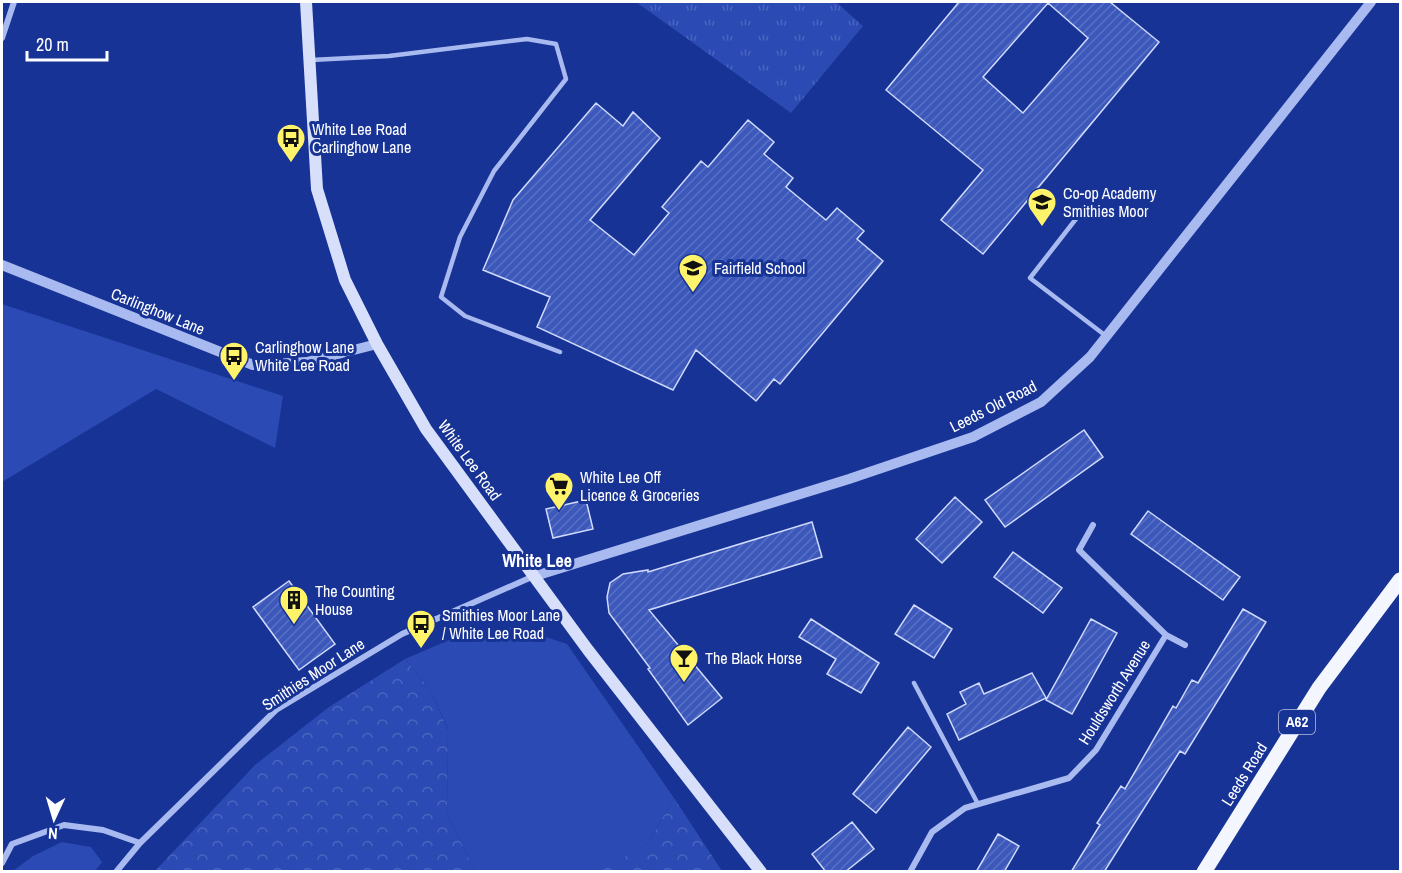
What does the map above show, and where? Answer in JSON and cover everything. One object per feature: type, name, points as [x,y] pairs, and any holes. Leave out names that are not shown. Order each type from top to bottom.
[{"type":"main road","name":"White Lee Road","points":[[306,2],[317,189],[345,280],[377,344],[426,429],[588,651],[761,872]]},
{"type":"main road","name":"Leeds Road","points":[[1204,872],[1319,688],[1401,580]]},
{"type":"street","points":[[2,38],[14,2]]},
{"type":"street","name":"Leeds Old Road","points":[[535,576],[849,479],[973,436],[1041,402],[1090,357],[1371,2]]},
{"type":"street","name":"Carlinghow Lane","points":[[2,266],[253,365],[307,362],[377,344]]},
{"type":"street","name":"Houldsworth Avenue","points":[[1093,525],[1079,550],[1166,635],[1185,645]]},
{"type":"street","name":"Smithies Moor Lane","points":[[116,872],[140,843],[276,710],[402,634],[535,576]]},
{"type":"street","name":"Houldsworth Avenue","points":[[910,872],[932,832],[965,808],[1069,778],[1096,750],[1166,635]]},
{"type":"street","points":[[2,862],[12,844],[64,825],[103,830],[140,843]]},
{"type":"lane","points":[[308,60],[389,56],[527,39],[556,44],[566,79],[495,171],[460,237],[441,297],[465,316],[560,352]]},
{"type":"lane","points":[[1079,215],[1030,278],[1106,336]]},
{"type":"lane","points":[[914,683],[978,804]]},
{"type":"green space","points":[[636,2],[836,2],[863,26],[791,113]]},
{"type":"green space","points":[[2,304],[283,396],[275,448],[156,389],[2,482]]},
{"type":"green space","points":[[515,627],[567,644],[674,798],[648,843],[605,870],[475,871],[447,814],[448,729],[431,691],[405,659],[465,633]]},
{"type":"green space","points":[[405,659],[431,691],[448,730],[447,814],[475,871],[155,871],[255,765],[329,707]]},
{"type":"green space","points":[[674,798],[722,871],[601,871],[648,843]]},
{"type":"green space","points":[[62,842],[91,847],[102,862],[95,871],[13,871],[33,856]]},
{"type":"building","points":[[959,2],[1110,2],[1159,42],[983,254],[941,220],[983,170],[886,90]],"holes":[[[1048,3],[1088,38],[1023,113],[983,77]]]},
{"type":"building","points":[[596,103],[623,126],[633,112],[660,138],[590,220],[634,255],[669,213],[662,207],[701,161],[708,167],[748,120],[774,142],[764,154],[793,178],[786,187],[826,220],[837,208],[864,231],[857,239],[883,261],[780,384],[774,379],[756,401],[696,350],[673,390],[537,327],[550,297],[483,270],[513,200]]},
{"type":"building","points":[[1084,430],[1103,457],[1005,527],[985,500]]},
{"type":"building","points":[[955,497],[982,522],[942,563],[916,539]]},
{"type":"building","name":"White Lee Off Licence & Groceries","points":[[586,500],[593,529],[553,538],[546,509]]},
{"type":"building","points":[[1148,511],[1240,577],[1223,600],[1131,534]]},
{"type":"building","points":[[812,522],[822,557],[649,610],[722,698],[688,725],[648,669],[650,668],[609,613],[607,597],[610,583],[623,574],[648,570],[648,572]]},
{"type":"building","points":[[1013,552],[1062,588],[1043,613],[994,577]]},
{"type":"building","name":"The Counting House","points":[[289,581],[335,644],[299,670],[253,607]]},
{"type":"building","points":[[914,605],[952,629],[934,658],[895,634]]},
{"type":"building","points":[[1243,609],[1266,622],[1185,754],[1180,751],[1104,872],[1071,872],[1100,825],[1097,823],[1121,786],[1125,789],[1173,706],[1176,708],[1192,680],[1198,683]]},
{"type":"building","points":[[811,619],[879,663],[861,693],[827,674],[836,659],[799,637]]},
{"type":"building","points":[[1091,619],[1117,633],[1072,714],[1046,700]]},
{"type":"building","points":[[1032,673],[1046,698],[959,740],[947,714],[966,704],[960,692],[979,683],[984,694]]},
{"type":"building","points":[[908,727],[931,747],[876,813],[853,794]]},
{"type":"building","points":[[852,822],[874,849],[845,872],[826,872],[812,854]]},
{"type":"building","points":[[998,834],[1019,846],[1004,872],[976,872]]},
{"type":"place","name":"White Lee Road Carlinghow Lane","points":[[291,164]]},
{"type":"place","name":"Co-op Academy Smithies Moor","points":[[1042,228]]},
{"type":"place","name":"Fairfield School","points":[[693,294]]},
{"type":"place","name":"Carlinghow Lane White Lee Road","points":[[234,382]]},
{"type":"place","name":"White Lee Off Licence & Groceries","points":[[559,512]]},
{"type":"place","name":"The Counting House","points":[[294,626]]},
{"type":"place","name":"Smithies Moor Lane / White Lee Road","points":[[421,650]]},
{"type":"place","name":"The Black Horse","points":[[684,684]]},
{"type":"district","name":"White Lee","points":[[537,561]]}]
